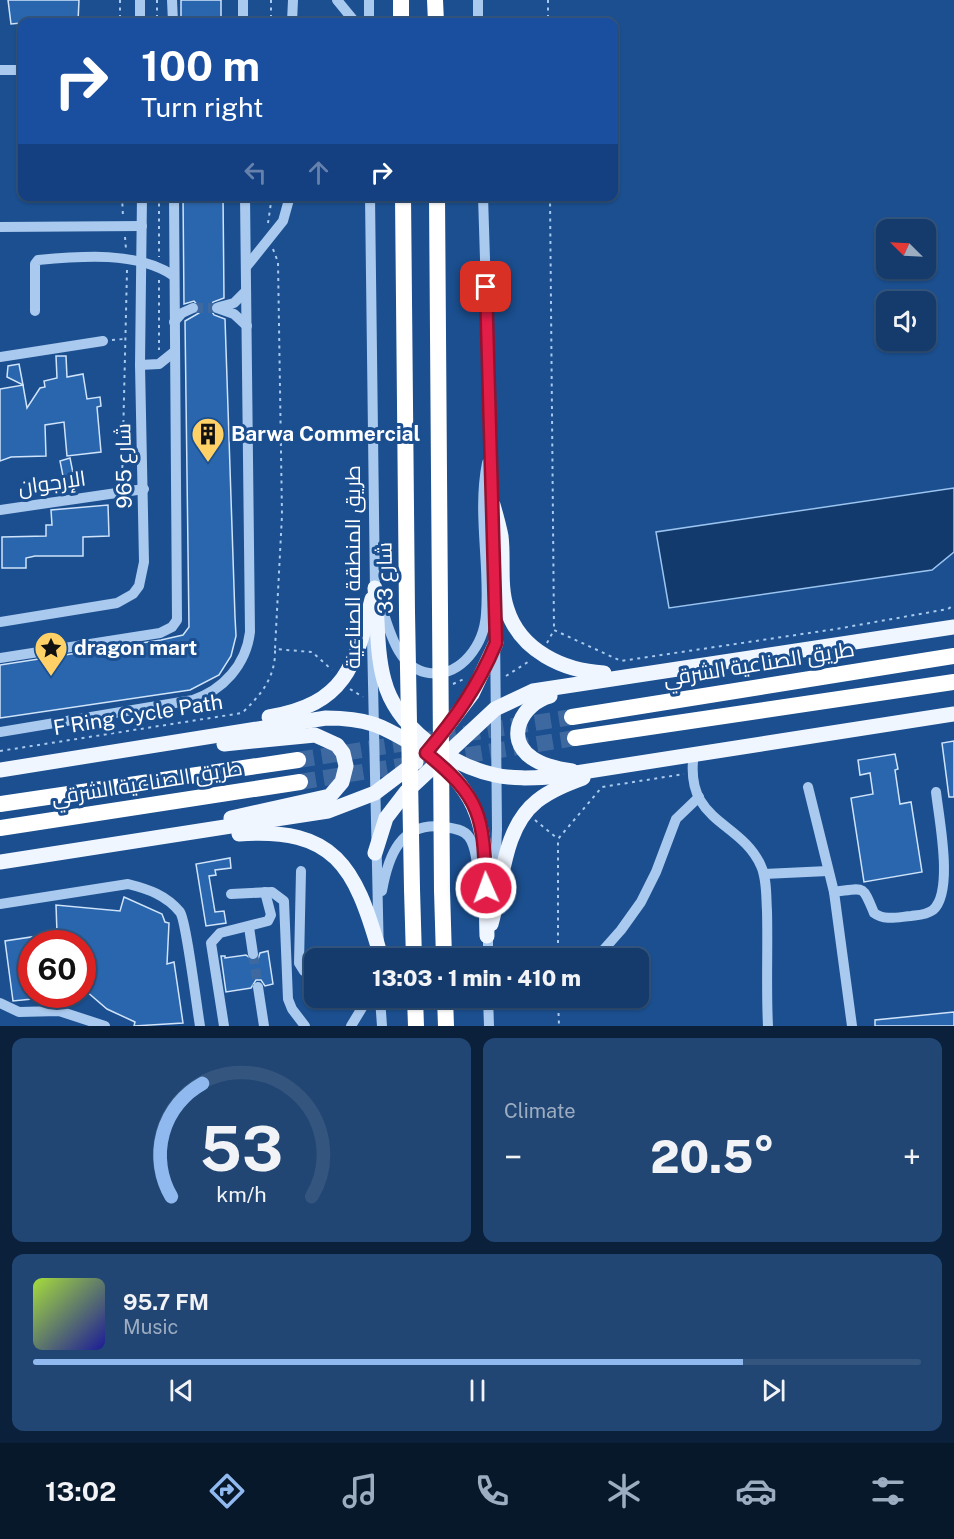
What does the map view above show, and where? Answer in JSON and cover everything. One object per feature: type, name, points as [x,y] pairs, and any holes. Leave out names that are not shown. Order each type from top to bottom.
[{"type":"highway","points":[[401,0],[401,18]]},
{"type":"highway","points":[[435,0],[436,18]]},
{"type":"highway","name":"شارع 33","points":[[403,201],[407,612],[414,948]]},
{"type":"highway","points":[[437,201],[444,948]]},
{"type":"highway","name":"طريق الصناعية الشرقي","points":[[572,717],[954,656]]},
{"type":"highway","points":[[575,738],[954,682]]},
{"type":"highway","name":"طريق الصناعية الشرقي","points":[[0,804],[298,759]]},
{"type":"highway","name":"طريق الصناعية الشرقي","points":[[0,828],[300,782]]},
{"type":"highway","points":[[415,1008],[416,1026]]},
{"type":"highway","points":[[445,1008],[446,1026]]},
{"type":"main road","points":[[493,505],[501,536],[507,609],[526,640],[550,660],[568,668],[631,674]]},
{"type":"main road","points":[[156,745],[219,726],[302,710],[328,694],[342,681],[356,657],[375,588]]},
{"type":"main road","points":[[375,588],[384,680],[397,709],[429,749]]},
{"type":"main road","name":"طريق الصناعية الشرقي","points":[[631,674],[953,627]]},
{"type":"main road","points":[[580,773],[533,758],[519,743],[520,721],[535,701],[551,695],[793,660],[848,642]]},
{"type":"main road","points":[[0,862],[328,811],[375,793],[392,782],[429,749],[456,718],[472,694],[496,643]]},
{"type":"main road","points":[[375,853],[381,830],[395,805],[495,709],[533,691],[631,674]]},
{"type":"main road","points":[[442,759],[495,775],[528,778],[601,770],[694,753],[954,714]]},
{"type":"main road","points":[[156,745],[326,718],[372,722],[429,749],[442,759],[462,784],[474,802],[480,821],[484,841],[487,936]]},
{"type":"main road","points":[[156,745],[220,745],[315,735],[337,745],[343,753],[346,766],[342,783],[330,796],[255,812],[164,836]]},
{"type":"main road","name":"طريق الصناعية الشرقي","points":[[0,770],[156,745]]},
{"type":"main road","points":[[487,936],[499,897],[510,842],[526,813],[550,792],[601,770]]},
{"type":"main road","points":[[164,836],[279,833],[317,844],[337,859],[355,882],[368,911],[377,948]]},
{"type":"street","points":[[140,0],[140,18]]},
{"type":"street","points":[[172,0],[172,18]]},
{"type":"street","points":[[243,0],[243,18]]},
{"type":"street","points":[[292,18],[293,0]]},
{"type":"street","points":[[337,0],[352,18]]},
{"type":"street","points":[[369,0],[369,18]]},
{"type":"street","points":[[478,0],[478,18]]},
{"type":"street","points":[[0,70],[18,70]]},
{"type":"street","name":"شارع 965","points":[[0,622],[107,605],[133,594],[143,575],[142,201]]},
{"type":"street","points":[[0,658],[160,633],[172,627],[177,620],[174,201]]},
{"type":"street","points":[[0,732],[193,700],[216,689],[244,657],[250,633],[245,201]]},
{"type":"street","points":[[246,268],[258,249],[283,221],[289,201]]},
{"type":"street","name":"طريق المنطقة الصناعية","points":[[370,201],[375,588],[371,647],[372,722]]},
{"type":"street","points":[[483,201],[496,643],[496,865],[487,936]]},
{"type":"street","points":[[0,227],[142,226]]},
{"type":"street","points":[[34,311],[35,264],[38,260],[127,260],[159,267],[174,276]]},
{"type":"street","points":[[246,291],[234,303],[217,308],[234,314],[247,327]]},
{"type":"street","points":[[174,297],[193,308],[182,313],[174,322]]},
{"type":"street","points":[[0,357],[104,342]]},
{"type":"street","points":[[141,365],[159,364],[174,352]]},
{"type":"street","points":[[375,588],[398,649],[412,667],[430,673],[449,672],[471,655],[486,615],[483,485],[491,446]]},
{"type":"street","name":"الإرجوان","points":[[0,510],[144,489]]},
{"type":"street","points":[[372,722],[379,948]]},
{"type":"street","points":[[694,753],[693,773],[699,797],[712,815],[750,849],[764,874],[768,1026]]},
{"type":"street","points":[[808,788],[834,892],[852,1026]]},
{"type":"street","points":[[834,892],[865,891],[874,913],[882,918],[925,914],[935,909],[942,899],[947,872],[936,792]]},
{"type":"street","points":[[605,948],[641,902],[656,872],[672,825],[699,797]]},
{"type":"street","points":[[378,911],[386,866],[400,841],[410,833],[438,826],[464,832],[472,843],[488,948]]},
{"type":"street","points":[[301,871],[299,963],[304,971]]},
{"type":"street","points":[[764,874],[828,871]]},
{"type":"street","points":[[0,904],[128,884],[149,889],[167,899],[182,914],[200,1026]]},
{"type":"street","points":[[224,1026],[211,944],[220,933],[266,924],[270,919],[265,891]]},
{"type":"street","points":[[231,894],[265,891],[279,895],[284,901],[288,999],[295,1014],[306,1026]]},
{"type":"street","points":[[249,927],[253,954]]},
{"type":"street","points":[[258,987],[264,1026]]},
{"type":"street","points":[[0,1003],[19,1012],[58,1011],[105,1026]]},
{"type":"street","points":[[351,1026],[362,1008]]},
{"type":"street","points":[[381,1008],[382,1026]]},
{"type":"street","points":[[488,1008],[489,1026]]},
{"type":"path","points":[[120,0],[120,18]]},
{"type":"path","points":[[157,0],[157,18]]},
{"type":"path","points":[[271,0],[271,18]]},
{"type":"path","points":[[548,0],[548,18]]},
{"type":"path","points":[[122,201],[127,260],[122,492]]},
{"type":"path","points":[[550,201],[554,630]]},
{"type":"path","points":[[104,342],[125,339]]},
{"type":"path","name":"F Ring Cycle Path","points":[[0,751],[242,713],[262,694],[276,664],[275,649]]},
{"type":"path","points":[[558,948],[558,839],[602,787],[693,773]]},
{"type":"path","points":[[526,813],[558,839]]},
{"type":"path","points":[[558,1008],[559,1026]]},
{"type":"water","points":[[954,488],[954,552],[932,570],[669,608],[656,532]]},
{"type":"building","points":[[8,0],[79,0],[78,18],[18,18],[18,23],[11,24]]},
{"type":"building","points":[[181,0],[221,0],[221,18],[181,18]]},
{"type":"building","points":[[183,201],[223,201],[224,298],[213,302],[210,309],[214,315],[225,319],[236,636],[231,656],[219,675],[190,690],[0,718],[0,665],[161,640],[183,635],[189,627],[185,321],[199,313],[200,308],[194,301],[184,304]]},
{"type":"building","points":[[56,356],[66,356],[67,377],[83,374],[87,399],[100,397],[101,406],[97,407],[101,452],[67,456],[64,422],[45,425],[46,456],[11,457],[0,461],[0,389],[23,385],[27,408],[40,388],[45,387],[44,381],[57,378]]},
{"type":"building","points":[[19,364],[23,385],[7,377],[8,366]]},
{"type":"building","points":[[70,458],[74,478],[64,481],[60,461]]},
{"type":"building","points":[[108,505],[109,536],[83,537],[83,556],[35,556],[26,558],[26,568],[2,568],[2,537],[46,536],[46,525],[52,525],[51,510]]},
{"type":"building","points":[[954,741],[954,797],[949,797],[942,743]]},
{"type":"building","points":[[895,754],[900,804],[911,802],[922,872],[864,882],[851,798],[873,794],[870,773],[860,775],[858,760]]},
{"type":"building","points":[[230,858],[231,868],[215,870],[216,875],[209,876],[215,912],[224,911],[226,923],[206,926],[196,864]]},
{"type":"building","points":[[124,897],[162,914],[165,922],[169,923],[167,964],[174,962],[183,1023],[134,1026],[135,1022],[107,1009],[96,1000],[96,930],[57,930],[56,905],[120,911]]},
{"type":"building","points":[[18,939],[18,1000],[13,1001],[5,941]]},
{"type":"building","points":[[268,951],[273,984],[265,986],[261,980],[256,980],[251,988],[226,992],[221,956],[225,958],[246,955],[254,961],[258,959],[260,953]]},
{"type":"building","points":[[954,1012],[954,1026],[875,1026],[875,1020]]},
{"type":"tunnel","points":[[193,308],[217,308]]},
{"type":"tunnel","points":[[298,760],[572,717]]},
{"type":"tunnel","points":[[300,782],[575,738]]},
{"type":"tunnel","points":[[253,954],[258,987]]},
{"type":"place","name":"Barwa Commercial","points":[[208,463]]},
{"type":"place","name":"dragon mart","points":[[51,677]]},
{"type":"route","points":[[486,287],[496,643],[481,678],[461,712],[426,753],[462,784],[474,802],[484,841],[486,888]]}]
